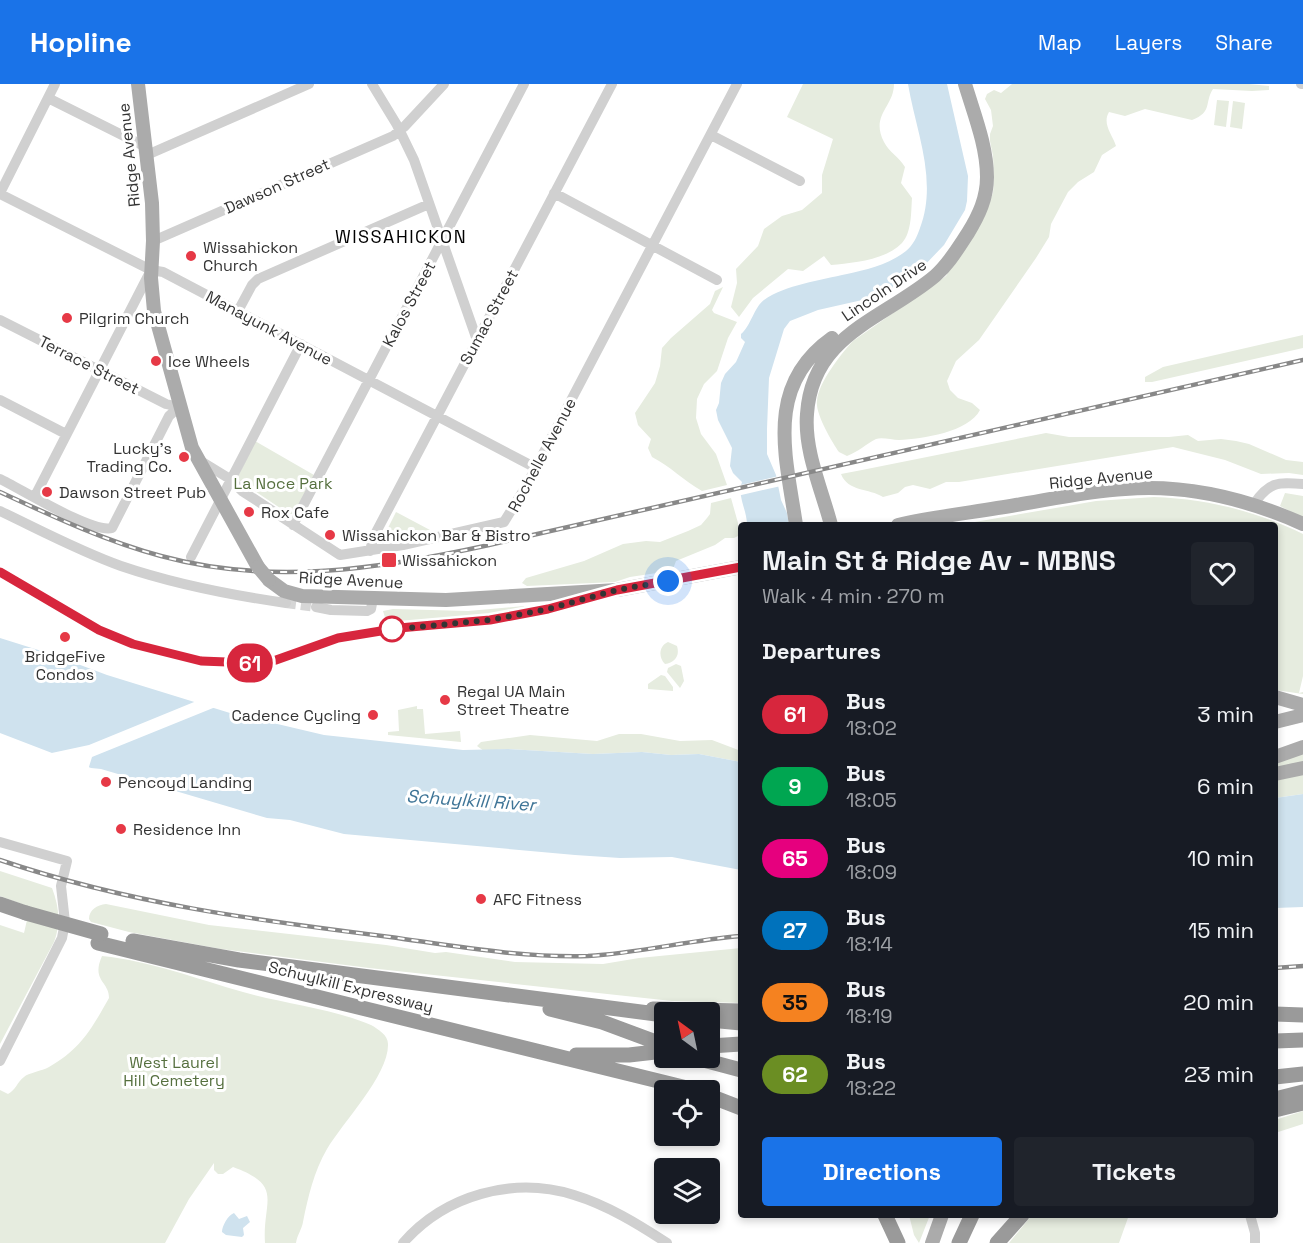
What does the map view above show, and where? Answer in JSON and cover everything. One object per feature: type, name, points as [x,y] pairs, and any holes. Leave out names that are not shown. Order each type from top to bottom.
[{"type":"highway","name":"Schuylkill Expressway","points":[[0,904],[25,918]]},
{"type":"highway","name":"Schuylkill Expressway","points":[[0,914],[25,918],[654,1080]]},
{"type":"highway","name":"Schuylkill Expressway","points":[[99,938],[219,957],[654,1014]]},
{"type":"highway","points":[[471,990],[592,1019],[654,1045]]},
{"type":"highway","points":[[602,1007],[738,1011]]},
{"type":"highway","points":[[1278,1014],[1303,1015]]},
{"type":"highway","points":[[720,1021],[738,1023]]},
{"type":"highway","points":[[1278,1041],[1303,1040]]},
{"type":"highway","points":[[720,1045],[738,1044]]},
{"type":"highway","points":[[549,1054],[629,1055],[654,1051]]},
{"type":"highway","points":[[720,1064],[738,1069]]},
{"type":"highway","points":[[1278,1077],[1303,1074]]},
{"type":"highway","points":[[1278,1098],[1303,1092]]},
{"type":"highway","points":[[720,1097],[738,1101]]},
{"type":"highway","points":[[720,1099],[738,1107]]},
{"type":"highway","points":[[1278,1109],[1303,1103]]},
{"type":"highway","points":[[888,1218],[898,1243]]},
{"type":"highway","points":[[959,1243],[971,1218]]},
{"type":"highway","points":[[997,1243],[1019,1218]]},
{"type":"main road","name":"Ridge Avenue","points":[[138,84],[152,203],[151,270],[154,311],[179,407],[188,440],[197,458],[258,567],[268,580],[284,591],[302,596],[469,599],[617,590],[738,568]]},
{"type":"main road","name":"Lincoln Drive","points":[[827,522],[801,448],[798,419],[800,397],[820,352],[832,338],[846,325],[933,267],[949,248],[972,208],[977,193],[978,170],[956,84]]},
{"type":"main road","name":"Lincoln Drive","points":[[828,522],[808,441],[807,413],[812,387],[822,364],[846,336],[921,287],[945,267],[980,213],[985,196],[986,169],[981,141],[965,84]]},
{"type":"main road","points":[[796,522],[784,439],[785,410],[791,388],[804,364],[814,352],[832,338]]},
{"type":"main road","name":"Ridge Avenue","points":[[932,522],[955,520],[1110,490],[1143,488],[1190,490],[1228,497],[1254,504],[1303,524]]},
{"type":"main road","points":[[1278,696],[1303,700]]},
{"type":"main road","points":[[1278,696],[1303,705]]},
{"type":"main road","points":[[1278,721],[1303,715]]},
{"type":"main road","points":[[1278,749],[1303,740]]},
{"type":"main road","points":[[1278,756],[1303,747]]},
{"type":"main road","points":[[1278,773],[1303,768]]},
{"type":"main road","points":[[932,1243],[941,1218]]},
{"type":"street","points":[[0,193],[55,84]]},
{"type":"street","points":[[48,98],[146,151],[309,84]]},
{"type":"street","points":[[372,84],[400,130],[477,340]]},
{"type":"street","name":"Dawson Street","points":[[153,241],[393,136],[444,84]]},
{"type":"street","name":"Kalos Street","points":[[293,525],[524,84]]},
{"type":"street","name":"Sumac Street","points":[[369,551],[373,538],[612,84]]},
{"type":"street","name":"Rochelle Avenue","points":[[197,458],[340,555],[418,542],[504,522],[511,515],[737,84]]},
{"type":"street","points":[[711,135],[800,181]]},
{"type":"street","name":"Manayunk Avenue","points":[[0,193],[151,270],[163,272],[536,468]]},
{"type":"street","points":[[554,193],[717,280]]},
{"type":"street","points":[[238,311],[252,285],[258,279],[429,204]]},
{"type":"street","points":[[35,496],[151,270]]},
{"type":"street","name":"Terrace Street","points":[[0,320],[166,404],[179,407]]},
{"type":"street","points":[[190,557],[301,344]]},
{"type":"street","points":[[0,400],[66,434]]},
{"type":"street","points":[[0,479],[82,521],[101,529],[112,528],[169,416],[179,407]]},
{"type":"street","points":[[1254,504],[1264,490],[1272,485],[1303,484]]},
{"type":"street","points":[[0,511],[53,537],[137,571],[186,585],[286,603]]},
{"type":"street","points":[[0,572],[104,632],[142,647],[206,662],[267,663],[338,638],[399,628],[490,620],[548,609],[617,590]]},
{"type":"street","points":[[316,607],[330,610],[367,611],[371,609],[373,598]]},
{"type":"street","points":[[0,843],[67,861],[62,886],[65,922],[62,938],[0,1061]]},
{"type":"street","points":[[403,1243],[427,1221],[464,1199],[496,1190],[526,1187],[555,1190],[583,1198],[629,1220],[667,1243]]},
{"type":"street","points":[[1251,1218],[1255,1243]]},
{"type":"green space","points":[[803,84],[894,84],[893,92],[881,118],[880,133],[886,146],[905,167],[901,183],[912,198],[909,227],[902,243],[878,257],[831,265],[824,256],[803,271],[788,269],[753,298],[739,317],[731,307],[737,283],[736,269],[758,246],[764,229],[782,216],[802,210],[822,193],[822,175],[833,139],[787,117]]},
{"type":"green space","points":[[1012,84],[1249,84],[1269,86],[1269,90],[1213,89],[1206,110],[1192,120],[1145,109],[1125,116],[1109,112],[1107,125],[1116,146],[1102,155],[1094,172],[1078,182],[1068,192],[1051,224],[1049,237],[1036,258],[979,340],[956,361],[947,381],[950,390],[958,398],[972,403],[980,410],[974,418],[956,429],[932,436],[899,440],[876,439],[847,456],[839,452],[819,413],[817,401],[821,386],[853,341],[946,276],[980,223],[993,193],[994,178],[990,141],[993,126],[991,110],[985,99],[987,94],[994,90],[1001,93]]},
{"type":"green space","points":[[1217,100],[1229,101],[1226,127],[1214,125]]},
{"type":"green space","points":[[1233,101],[1245,103],[1242,129],[1230,127]]},
{"type":"green space","points":[[723,287],[712,310],[714,313],[737,322],[728,338],[717,371],[704,384],[697,399],[696,418],[701,434],[716,454],[727,485],[702,491],[652,457],[648,448],[651,439],[638,425],[635,413],[655,383],[662,348],[710,304],[715,291]]},
{"type":"green space","points":[[1303,335],[1303,348],[1145,382],[1145,377],[1163,367]]},
{"type":"green space","points":[[1046,433],[1069,437],[1188,435],[1198,441],[1221,439],[1236,441],[1249,444],[1286,460],[1303,462],[1303,475],[1261,474],[1225,460],[1173,447],[959,482],[946,482],[930,489],[913,485],[905,487],[898,493],[883,497],[854,487],[844,480],[841,474]]},
{"type":"green space","name":"La Noce Park","points":[[255,441],[314,475],[294,514],[289,514],[237,479]]},
{"type":"green space","points":[[1285,493],[1303,496],[1303,518],[1280,506]]},
{"type":"green space","points":[[1154,497],[1193,500],[1231,508],[1275,522],[975,522],[1096,501]]},
{"type":"green space","points":[[731,498],[738,523],[738,536],[725,538],[715,545],[676,561],[670,571],[630,577],[615,582],[527,586],[522,583],[526,578],[584,561],[623,544],[660,542],[688,531],[701,525],[707,518],[710,514],[711,503]]},
{"type":"green space","points":[[396,512],[398,513],[430,530],[383,538]]},
{"type":"green space","points":[[1278,523],[1303,534],[1303,676],[1299,693],[1303,692],[1303,694],[1278,690]]},
{"type":"green space","points":[[524,606],[525,608],[479,616],[387,624],[383,611],[393,609],[468,611]]},
{"type":"green space","points":[[668,642],[677,646],[678,653],[672,662],[665,664],[660,652]]},
{"type":"green space","points":[[676,664],[681,666],[684,681],[680,688],[667,672],[668,668]]},
{"type":"green space","points":[[661,675],[665,676],[673,687],[673,691],[648,689],[648,684]]},
{"type":"green space","points":[[417,706],[417,709],[423,709],[425,734],[460,731],[461,742],[388,735],[388,732],[399,731],[398,710]]},
{"type":"green space","points":[[619,734],[641,734],[680,741],[712,740],[738,750],[738,761],[699,754],[671,755],[642,752],[593,754],[508,749],[484,751],[477,746],[481,742],[530,735],[597,741]]},
{"type":"green space","points":[[1303,752],[1303,794],[1278,798],[1278,760]]},
{"type":"green space","points":[[0,871],[52,888],[58,908],[58,922],[54,942],[0,1044],[0,925],[24,933],[30,907],[0,896]]},
{"type":"green space","points":[[106,904],[209,925],[515,962],[603,964],[738,948],[738,1003],[672,1001],[369,968],[221,949],[129,932],[91,922],[89,916],[92,911]]},
{"type":"green space","name":"West Laurel Hill Cemetery","points":[[102,956],[156,966],[243,992],[340,1014],[371,1025],[386,1038],[388,1044],[381,1070],[364,1098],[334,1138],[318,1166],[296,1243],[265,1243],[267,1196],[265,1188],[260,1181],[233,1167],[223,1174],[218,1174],[214,1170],[214,1163],[189,1199],[165,1243],[0,1243],[0,1090],[8,1094],[24,1077],[60,1060],[85,1037],[109,998],[98,971]]},
{"type":"green space","points":[[1303,1111],[1303,1124],[1278,1132],[1278,1119]]},
{"type":"green space","points":[[910,1218],[929,1218],[919,1243],[914,1235]]},
{"type":"green space","points":[[1030,1218],[1128,1218],[1119,1243],[1009,1243]]},
{"type":"water","points":[[908,84],[947,84],[968,176],[965,210],[944,245],[921,269],[880,296],[818,310],[790,321],[784,329],[769,378],[767,454],[776,475],[788,522],[747,522],[741,498],[742,482],[730,466],[732,448],[718,420],[716,410],[721,383],[725,374],[736,362],[745,342],[741,334],[761,303],[782,290],[862,271],[885,263],[906,251],[914,241],[925,210],[927,192],[924,156]]},
{"type":"water","name":"Schuylkill River","points":[[0,638],[107,675],[230,713],[324,735],[463,750],[699,754],[738,761],[738,869],[672,857],[620,858],[575,855],[344,834],[290,820],[267,818],[91,768],[0,733]]},
{"type":"water","points":[[1303,794],[1303,907],[1278,908],[1278,798]]},
{"type":"water","points":[[234,1213],[239,1219],[247,1216],[250,1222],[243,1228],[242,1237],[226,1235],[222,1232],[226,1221]]},
{"type":"pier","points":[[779,476],[781,486],[737,496],[737,486]]},
{"type":"pier","points":[[199,700],[218,706],[92,757],[88,770],[47,754],[89,745]]},
{"type":"tunnel","points":[[286,603],[316,607]]},
{"type":"railway","points":[[0,492],[120,543],[161,556],[202,565],[284,572],[366,567],[489,545],[1303,360]]},
{"type":"railway","points":[[0,860],[97,888],[193,909],[513,953],[588,956],[738,936]]},
{"type":"railway","points":[[1278,968],[1303,966]]},
{"type":"bus line","name":"61","points":[[0,572],[99,630],[133,644],[206,662],[267,663],[338,638],[399,628],[490,620],[548,609],[617,590],[738,568]]},
{"type":"place","name":"Wissahickon Church","points":[[191,256]]},
{"type":"place","name":"Pilgrim Church","points":[[67,318]]},
{"type":"place","name":"Ice Wheels","points":[[156,361]]},
{"type":"place","name":"Lucky's Trading Co.","points":[[184,457]]},
{"type":"place","name":"Dawson Street Pub","points":[[47,492]]},
{"type":"place","name":"Rox Cafe","points":[[249,512]]},
{"type":"place","name":"Wissahickon Bar & Bistro","points":[[330,535]]},
{"type":"place","name":"Wissahickon","points":[[389,560]]},
{"type":"place","name":"BridgeFive Condos","points":[[65,637]]},
{"type":"place","name":"Regal UA Main Street Theatre","points":[[445,700]]},
{"type":"place","name":"Cadence Cycling","points":[[373,715]]},
{"type":"place","name":"Pencoyd Landing","points":[[106,782]]},
{"type":"place","name":"Residence Inn","points":[[121,829]]},
{"type":"place","name":"AFC Fitness","points":[[481,899]]},
{"type":"district","name":"WISSAHICKON","points":[[401,236]]},
{"type":"route","points":[[392,629],[386,630],[490,620],[548,609],[617,590],[668,581]]}]
